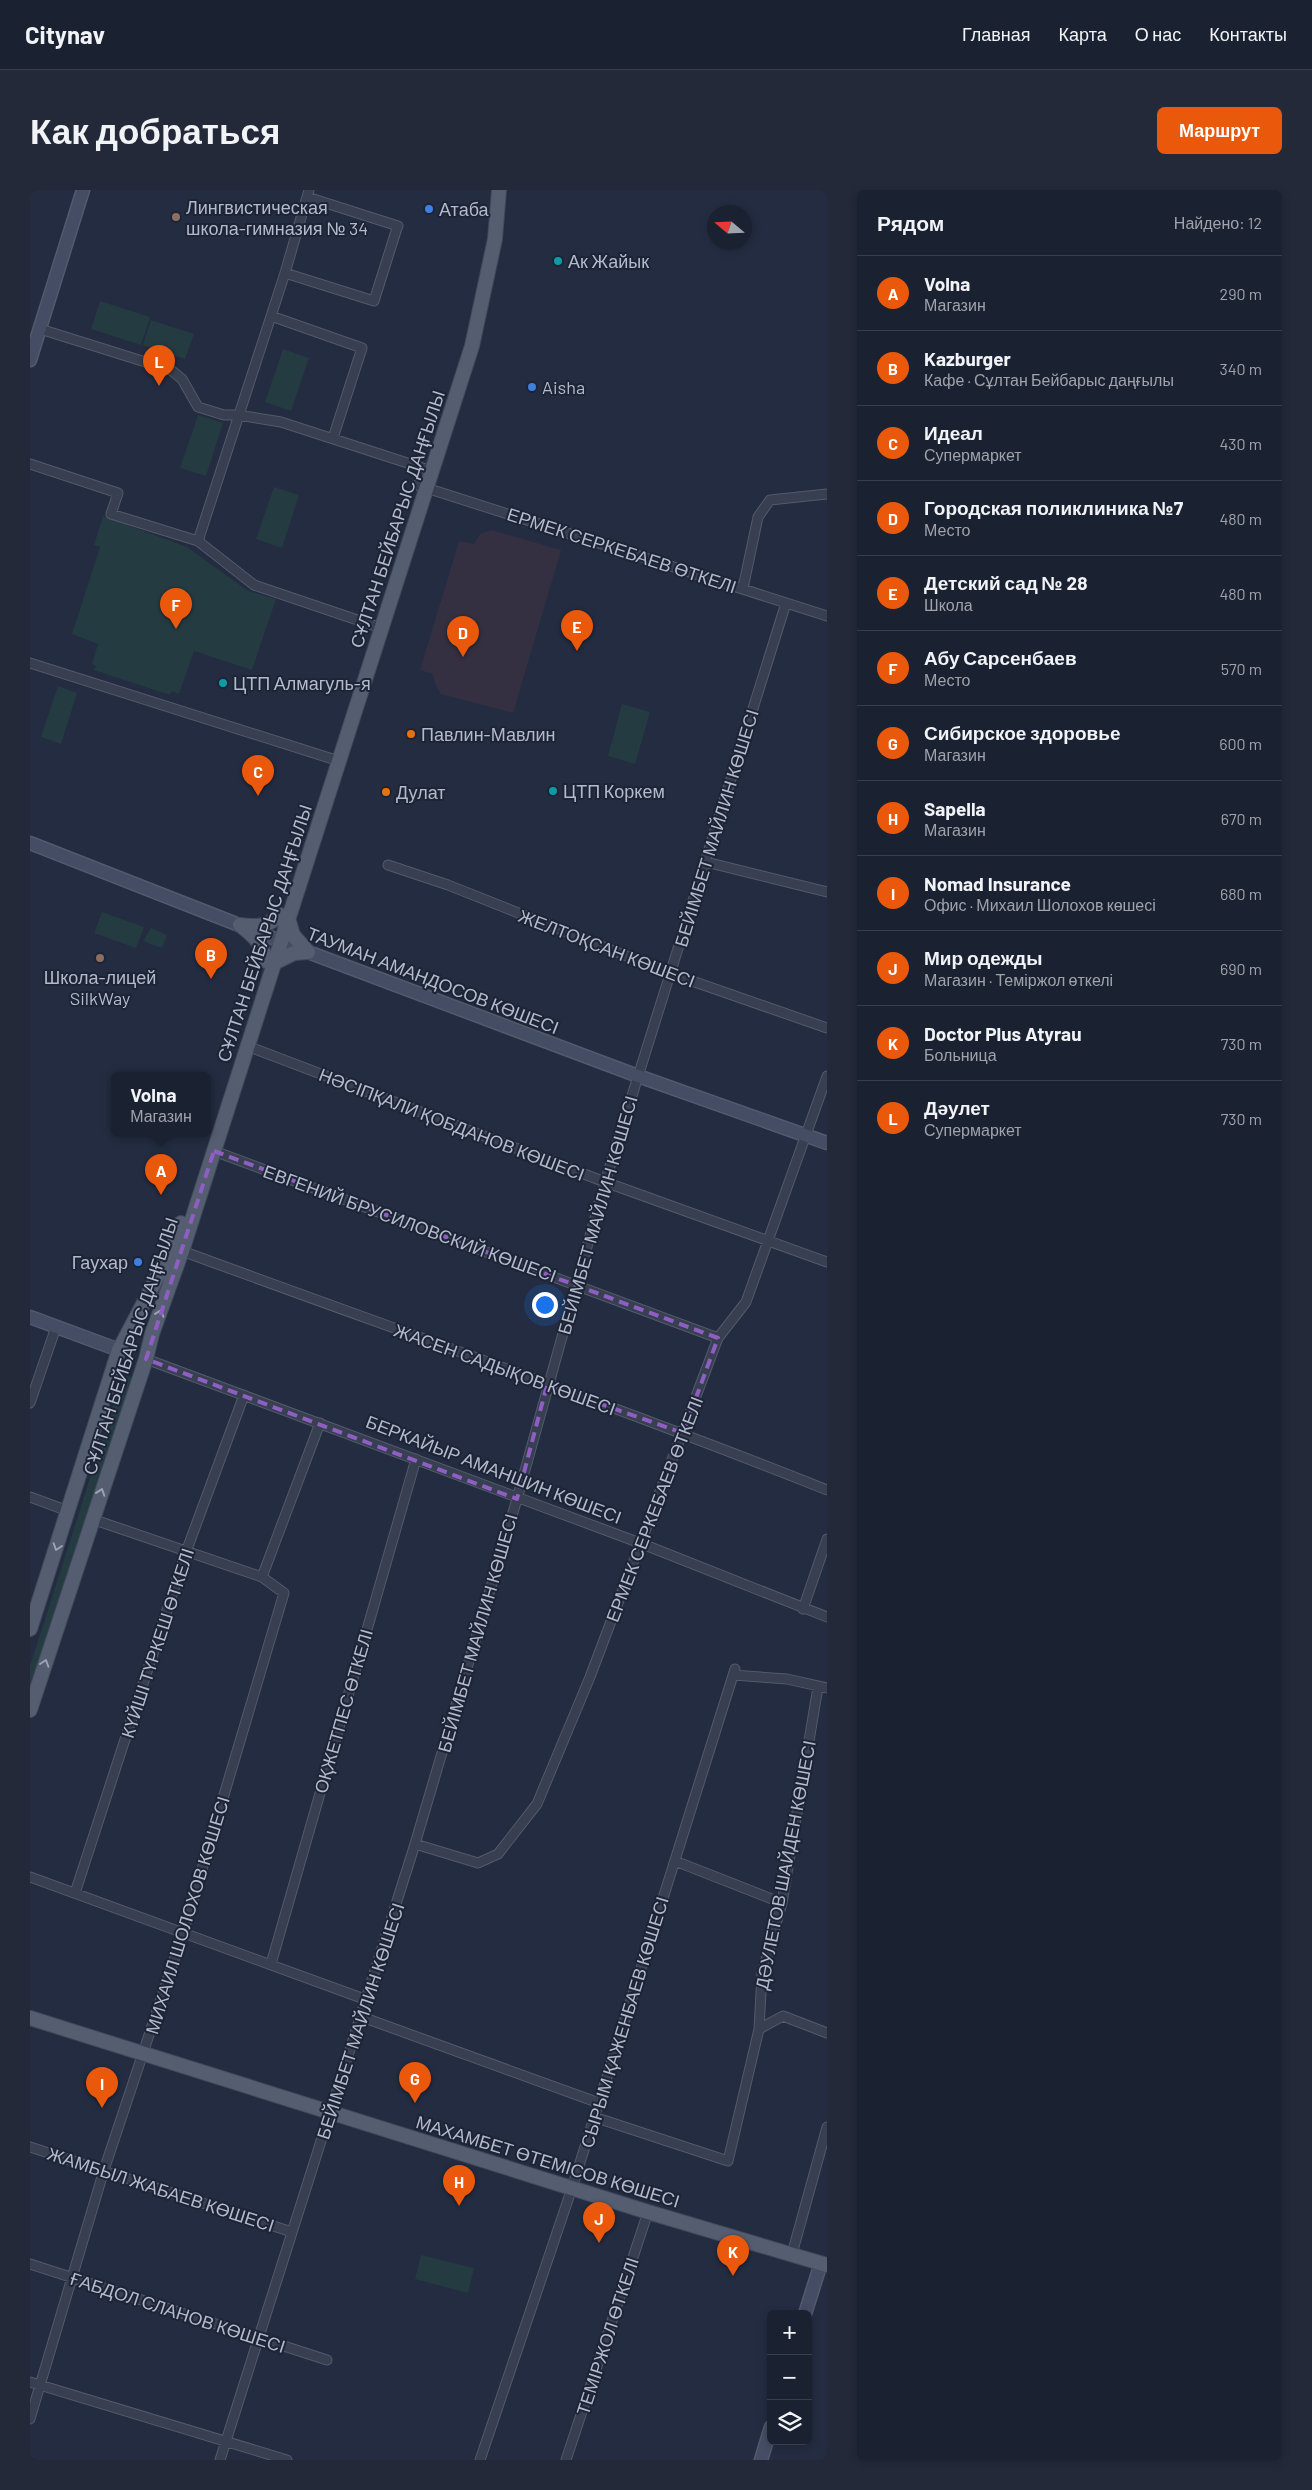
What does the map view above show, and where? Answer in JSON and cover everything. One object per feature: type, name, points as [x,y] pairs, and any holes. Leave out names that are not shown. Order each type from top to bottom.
[{"type":"main road","points":[[30,360],[83,190]]},
{"type":"main road","name":"СҰЛТАН БЕЙБАРЫС ДАҢҒЫЛЫ","points":[[428,470],[478,284],[486,238],[489,190]]},
{"type":"main road","name":"СҰЛТАН БЕЙБАРЫС ДАҢҒЫЛЫ","points":[[211,1134],[270,962],[422,487],[472,346],[495,239],[499,190]]},
{"type":"main road","name":"ТАУМАН АМАНДОСОВ КӨШЕСІ","points":[[30,843],[308,952],[638,1076],[827,1143]]},
{"type":"main road","points":[[240,926],[260,927],[284,917],[293,935],[308,952]]},
{"type":"main road","points":[[240,926],[256,938],[270,962],[294,953],[308,952]]},
{"type":"main road","name":"СҰЛТАН БЕЙБАРЫС ДАҢҒЫЛЫ","points":[[30,1710],[146,1360],[152,1334],[182,1251],[247,1046],[270,962]]},
{"type":"main road","name":"СҰЛТАН БЕЙБАРЫС ДАҢҒЫЛЫ","points":[[30,1629],[119,1350],[172,1248],[210,1137]]},
{"type":"main road","points":[[30,1317],[119,1350]]},
{"type":"main road","points":[[131,1328],[142,1327],[152,1334]]},
{"type":"main road","name":"МАХАМБЕТ ӨТЕМІСОВ КӨШЕСІ","points":[[30,2018],[648,2212],[824,2264]]},
{"type":"main road","points":[[807,2310],[824,2264]]},
{"type":"main road","points":[[761,2460],[767,2440]]},
{"type":"street","points":[[198,541],[285,273],[308,193],[398,226],[374,301],[285,273]]},
{"type":"street","points":[[271,316],[362,348],[333,438]]},
{"type":"street","points":[[40,329],[172,370],[182,379],[198,407],[224,415],[238,414],[281,422],[428,470]]},
{"type":"street","points":[[30,464],[118,493],[111,514],[198,541],[254,585],[377,627]]},
{"type":"street","name":"ЕРМЕК СЕРКЕБАЕВ ӨТКЕЛІ","points":[[422,487],[827,616]]},
{"type":"street","points":[[743,588],[758,517],[770,500],[827,494]]},
{"type":"street","name":"БЕЙІМБЕТ МАЙЛИН КӨШЕСІ","points":[[220,2460],[362,2017],[415,1844],[517,1499],[547,1385],[605,1182],[672,974],[786,603]]},
{"type":"street","points":[[30,664],[335,760]]},
{"type":"street","points":[[706,862],[827,892]]},
{"type":"street","name":"ЖЕЛТОҚСАН КӨШЕСІ","points":[[388,865],[448,885],[672,974],[827,1028]]},
{"type":"street","name":"НӘСІПҚАЛИ ҚОБДАНОВ КӨШЕСІ","points":[[247,1046],[605,1182],[827,1262]]},
{"type":"street","name":"ЕРМЕК СЕРКЕБАЕВ ӨТКЕЛІ","points":[[415,1844],[478,1863],[498,1854],[537,1804],[590,1677],[718,1338],[746,1302],[827,1076]]},
{"type":"street","name":"ЕВГЕНИЙ БРУСИЛОВСКИЙ КӨШЕСІ","points":[[214,1151],[577,1284],[718,1338]]},
{"type":"street","name":"ЖАСЕН САДЫҚОВ КӨШЕСІ","points":[[182,1251],[683,1433],[827,1490]]},
{"type":"street","points":[[30,1403],[56,1327]]},
{"type":"street","name":"БЕРКАЙЫР АМАНШИН КӨШЕСІ","points":[[146,1360],[640,1543],[827,1617]]},
{"type":"street","name":"КҮЙШІ ТҮРКЕШ ӨТКЕЛІ","points":[[75,1893],[186,1552],[244,1396]]},
{"type":"street","points":[[92,1519],[262,1577],[320,1423]]},
{"type":"street","name":"ОҚЖЕТПЕС ӨТКЕЛІ","points":[[270,1964],[416,1459]]},
{"type":"street","points":[[30,1497],[68,1511]]},
{"type":"street","points":[[803,1609],[827,1539]]},
{"type":"street","name":"МИХАИЛ ШОЛОХОВ КӨШЕСІ","points":[[30,2419],[104,2170],[183,1933],[284,1592],[262,1577]]},
{"type":"street","name":"СЫРЫМ ҚАЖЕНБАЕВ КӨШЕСІ","points":[[480,2460],[572,2188],[734,1672],[787,1680],[823,1688]]},
{"type":"street","name":"ДӘУЛЕТОВ ШАЙДЕН КӨШЕСІ","points":[[594,2118],[728,2161],[758,2029],[762,1974],[782,1903],[823,1688]]},
{"type":"street","points":[[675,1861],[782,1903]]},
{"type":"street","points":[[30,1877],[367,2000]]},
{"type":"street","points":[[758,2029],[783,2016],[827,2033]]},
{"type":"street","points":[[362,2017],[599,2103]]},
{"type":"street","points":[[792,2254],[827,2127]]},
{"type":"street","name":"ЖАМБЫЛ ЖАБАЕВ КӨШЕСІ","points":[[30,2147],[292,2232]]},
{"type":"street","name":"ТЕМІРЖОЛ ӨТКЕЛІ","points":[[566,2460],[648,2212]]},
{"type":"street","name":"ҒАБДОЛ СЛАНОВ КӨШЕСІ","points":[[30,2264],[327,2360]]},
{"type":"street","points":[[30,2382],[287,2460]]},
{"type":"highlighted area","points":[[214,1151],[718,1338],[683,1433],[547,1385],[517,1499],[146,1359]]},
{"type":"shaded area","points":[[100,301],[150,317],[141,345],[91,329]]},
{"type":"shaded area","points":[[151,320],[194,334],[185,359],[143,345]]},
{"type":"shaded area","points":[[283,349],[309,358],[291,411],[265,402]]},
{"type":"shaded area","points":[[198,415],[223,423],[206,476],[180,468]]},
{"type":"shaded area","points":[[274,487],[299,495],[282,548],[256,539]]},
{"type":"shaded area","points":[[103,516],[187,547],[248,591],[276,599],[252,670],[194,651],[179,694],[172,691],[170,695],[94,670],[96,666],[92,664],[98,644],[72,634],[100,547],[94,545]]},
{"type":"shaded area","points":[[491,530],[561,550],[513,713],[441,694],[435,684],[433,674],[420,670],[459,541],[474,544],[480,534]]},
{"type":"shaded area","points":[[58,686],[77,693],[61,744],[41,737]]},
{"type":"shaded area","points":[[622,704],[650,712],[635,764],[608,756]]},
{"type":"shaded area","points":[[102,912],[144,927],[136,948],[94,933]]},
{"type":"shaded area","points":[[151,928],[167,935],[162,948],[143,941]]},
{"type":"shaded area","points":[[123,1375],[132,1378],[30,1696],[30,1666]]},
{"type":"shaded area","points":[[421,2255],[474,2268],[468,2293],[415,2279]]},
{"type":"place","name":"Атаба","points":[[429,209]]},
{"type":"place","name":"Лингвистическая школа-гимназия № 34","points":[[176,217]]},
{"type":"place","name":"Ак Жайык","points":[[558,261]]},
{"type":"place","name":"Дәулет","points":[[159,386]]},
{"type":"place","name":"Aisha","points":[[532,387]]},
{"type":"place","name":"Абу Сарсенбаев","points":[[176,629]]},
{"type":"place","name":"Детский сад № 28","points":[[577,651]]},
{"type":"place","name":"Городская поликлиника №7","points":[[463,657]]},
{"type":"place","name":"ЦТП Алмагуль-я","points":[[223,683]]},
{"type":"place","name":"Павлин-Мавлин","points":[[411,734]]},
{"type":"place","name":"ЦТП Коркем","points":[[553,791]]},
{"type":"place","name":"Дулат","points":[[386,792]]},
{"type":"place","name":"Идеал","points":[[258,796]]},
{"type":"place","name":"Школа-лицей SilkWay","points":[[100,958]]},
{"type":"place","name":"Kazburger","points":[[211,979]]},
{"type":"place","name":"Volna","points":[[161,1195]]},
{"type":"place","name":"Гаухар","points":[[138,1262]]},
{"type":"place","name":"Сибирское здоровье","points":[[415,2103]]},
{"type":"place","name":"Nomad Insurance","points":[[102,2108]]},
{"type":"place","name":"Sapella","points":[[459,2206]]},
{"type":"place","name":"Мир одежды","points":[[599,2243]]},
{"type":"place","name":"Doctor Plus Atyrau","points":[[733,2276]]}]
